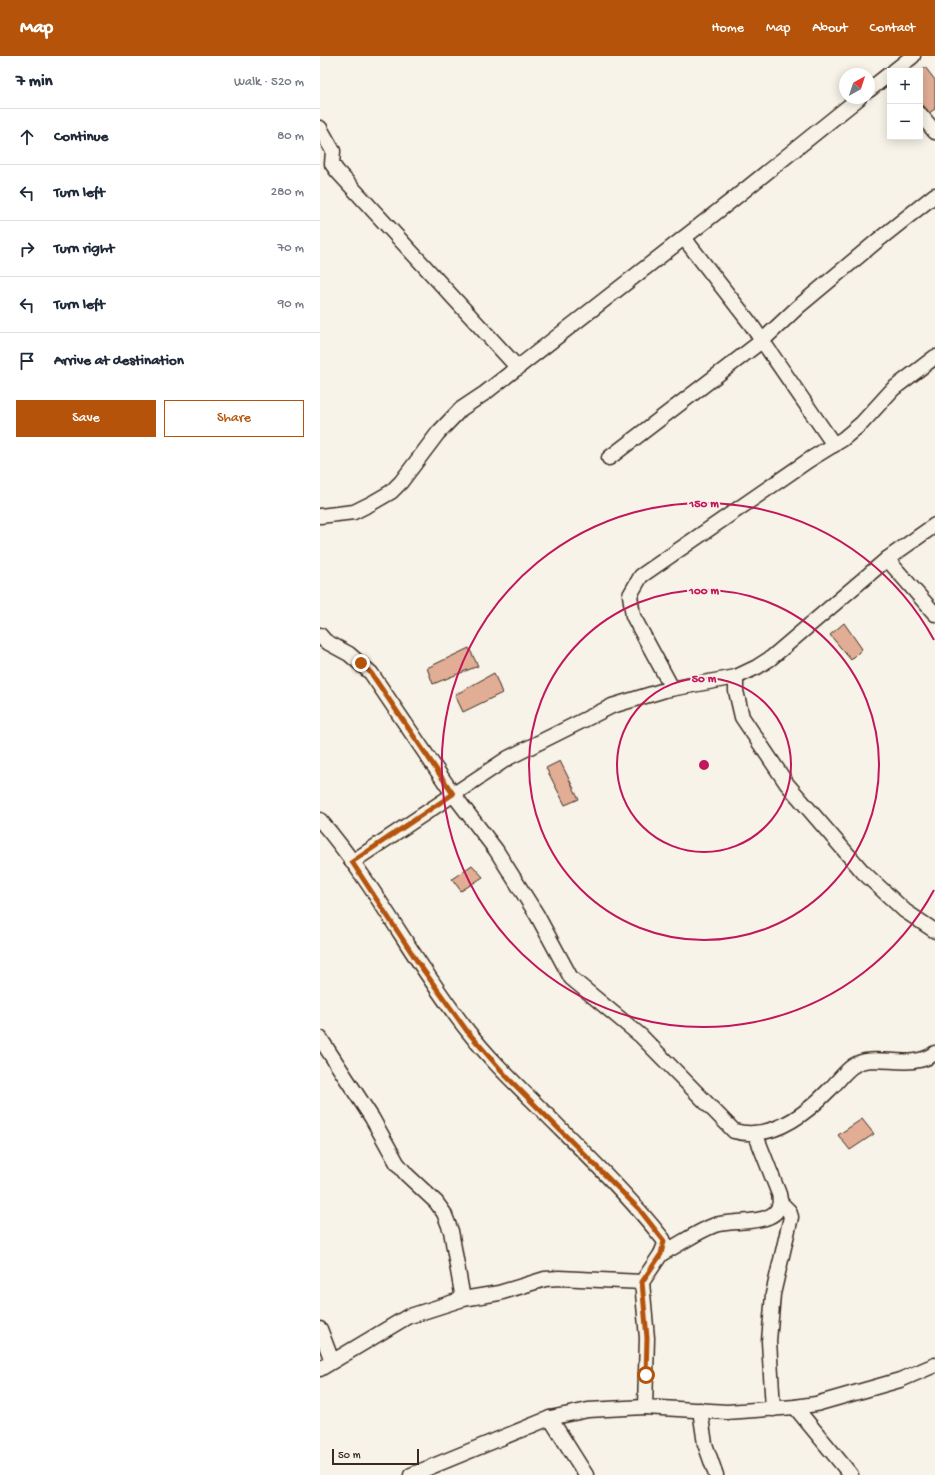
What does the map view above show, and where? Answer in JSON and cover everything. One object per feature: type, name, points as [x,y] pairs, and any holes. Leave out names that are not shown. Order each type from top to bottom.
[{"type":"street","points":[[898,68],[913,56]]},
{"type":"street","points":[[875,86],[887,77]]},
{"type":"street","points":[[320,516],[354,512],[372,504],[391,492],[401,482],[438,433],[461,409],[518,368],[852,104]]},
{"type":"street","points":[[923,118],[935,132]]},
{"type":"street","points":[[320,128],[333,151],[332,164],[337,171],[518,368]]},
{"type":"street","points":[[609,458],[763,340],[822,287],[935,195]]},
{"type":"street","points":[[684,238],[763,340],[834,445]]},
{"type":"street","points":[[672,688],[632,616],[630,595],[641,576],[808,460],[834,445],[862,423],[893,389],[935,357]]},
{"type":"street","points":[[352,862],[508,758],[612,706],[644,695],[672,688],[736,677],[757,667],[770,658],[887,559],[935,525]]},
{"type":"street","points":[[887,559],[935,614]]},
{"type":"street","points":[[320,635],[325,640],[349,654],[371,673],[453,794],[496,850],[526,897],[571,978],[641,1036],[734,1131],[742,1133],[755,1133],[774,1129],[800,1116],[828,1092],[852,1066],[861,1062],[913,1062],[925,1059],[935,1053]]},
{"type":"street","points":[[736,677],[736,691],[742,717],[787,784],[863,872],[905,911],[935,931]]},
{"type":"street","points":[[320,820],[352,862],[419,964],[467,1031],[506,1076],[639,1209],[664,1241],[661,1254],[642,1282],[647,1338],[646,1407]]},
{"type":"street","points":[[320,1038],[372,1118],[397,1163],[407,1175],[436,1202],[444,1213],[451,1231],[463,1299]]},
{"type":"street","points":[[755,1133],[781,1203],[790,1211],[791,1217],[773,1294],[769,1341],[773,1409]]},
{"type":"street","points":[[661,1254],[716,1224],[761,1220],[771,1216],[781,1203]]},
{"type":"street","points":[[320,1329],[326,1365],[407,1317],[463,1299],[498,1293],[544,1279],[560,1278],[642,1282]]},
{"type":"street","points":[[411,1475],[434,1470],[550,1418],[588,1410],[646,1407],[727,1412],[795,1407],[816,1404],[933,1370]]},
{"type":"street","points":[[795,1407],[851,1475]]},
{"type":"street","points":[[700,1410],[705,1444],[716,1475]]},
{"type":"street","points":[[550,1418],[586,1475]]},
{"type":"building","points":[[925,67],[935,80],[935,109],[929,113],[923,105],[923,69]]},
{"type":"building","points":[[844,623],[862,649],[851,660],[830,635]]},
{"type":"building","points":[[469,648],[478,666],[433,684],[427,668]]},
{"type":"building","points":[[494,673],[502,693],[463,712],[455,695]]},
{"type":"building","points":[[560,761],[579,799],[565,805],[546,768]]},
{"type":"building","points":[[472,865],[483,877],[461,891],[452,879]]},
{"type":"building","points":[[862,1119],[874,1134],[850,1150],[838,1135]]},
{"type":"route","points":[[361,663],[371,673],[453,794],[394,834],[373,846],[352,862],[419,964],[467,1031],[506,1076],[548,1116],[639,1209],[664,1241],[664,1249],[642,1282],[647,1338],[646,1375]]}]
